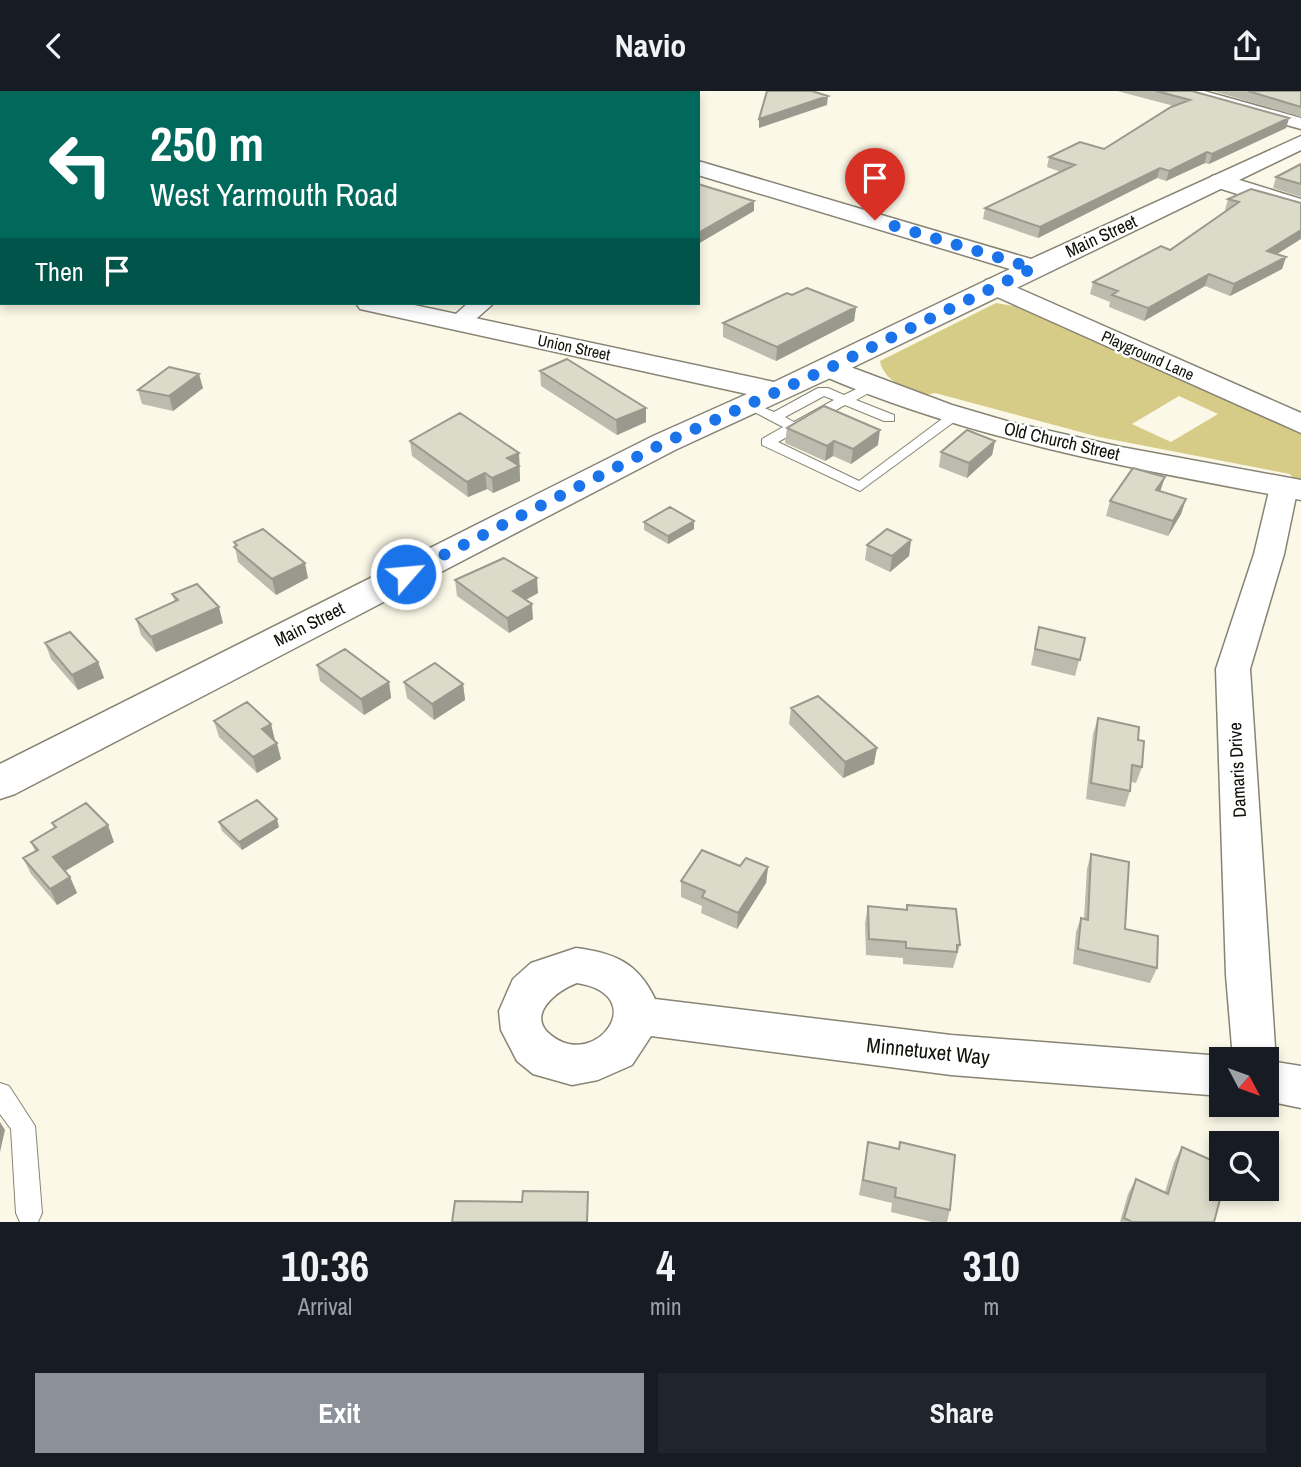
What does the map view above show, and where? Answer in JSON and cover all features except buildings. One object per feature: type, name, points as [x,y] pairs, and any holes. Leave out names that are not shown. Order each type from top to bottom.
[{"type":"main road","name":"Main Street","points":[[0,783],[664,443],[767,405],[829,368],[995,286],[1301,142]]},
{"type":"main road","points":[[700,169],[1033,268]]},
{"type":"main road","points":[[1220,181],[1301,207]]},
{"type":"main road","name":"Playground Lane","points":[[995,286],[1301,424]]},
{"type":"main road","name":"Union Street","points":[[378,305],[458,322],[767,405]]},
{"type":"main road","name":"Old Church Street","points":[[829,368],[856,393],[1059,442],[1292,489]]},
{"type":"street","points":[[1185,91],[1301,124]]},
{"type":"street","points":[[458,322],[479,305]]},
{"type":"street","name":"Damaris Drive","points":[[1254,1047],[1247,975],[1233,669],[1292,489]]},
{"type":"street","name":"Minnetuxet Way","points":[[636,1015],[951,1055],[1209,1075]]},
{"type":"street","points":[[1279,1083],[1301,1087]]},
{"type":"lane","points":[[767,405],[823,391],[856,393],[889,418]]},
{"type":"lane","points":[[856,393],[767,442],[860,487],[956,416]]},
{"type":"lane","points":[[767,405],[794,427]]},
{"type":"lane","points":[[0,1094],[23,1126],[29,1213]]},
{"type":"shaded area","points":[[996,303],[1026,308],[1301,432],[1301,481],[1294,480],[1290,474],[1099,437],[935,393],[910,391],[887,375],[880,361]],"holes":[[[1179,396],[1218,414],[1171,442],[1132,424]]]},
{"type":"route","points":[[406,574],[664,443],[829,368],[1033,268],[875,220]]}]
